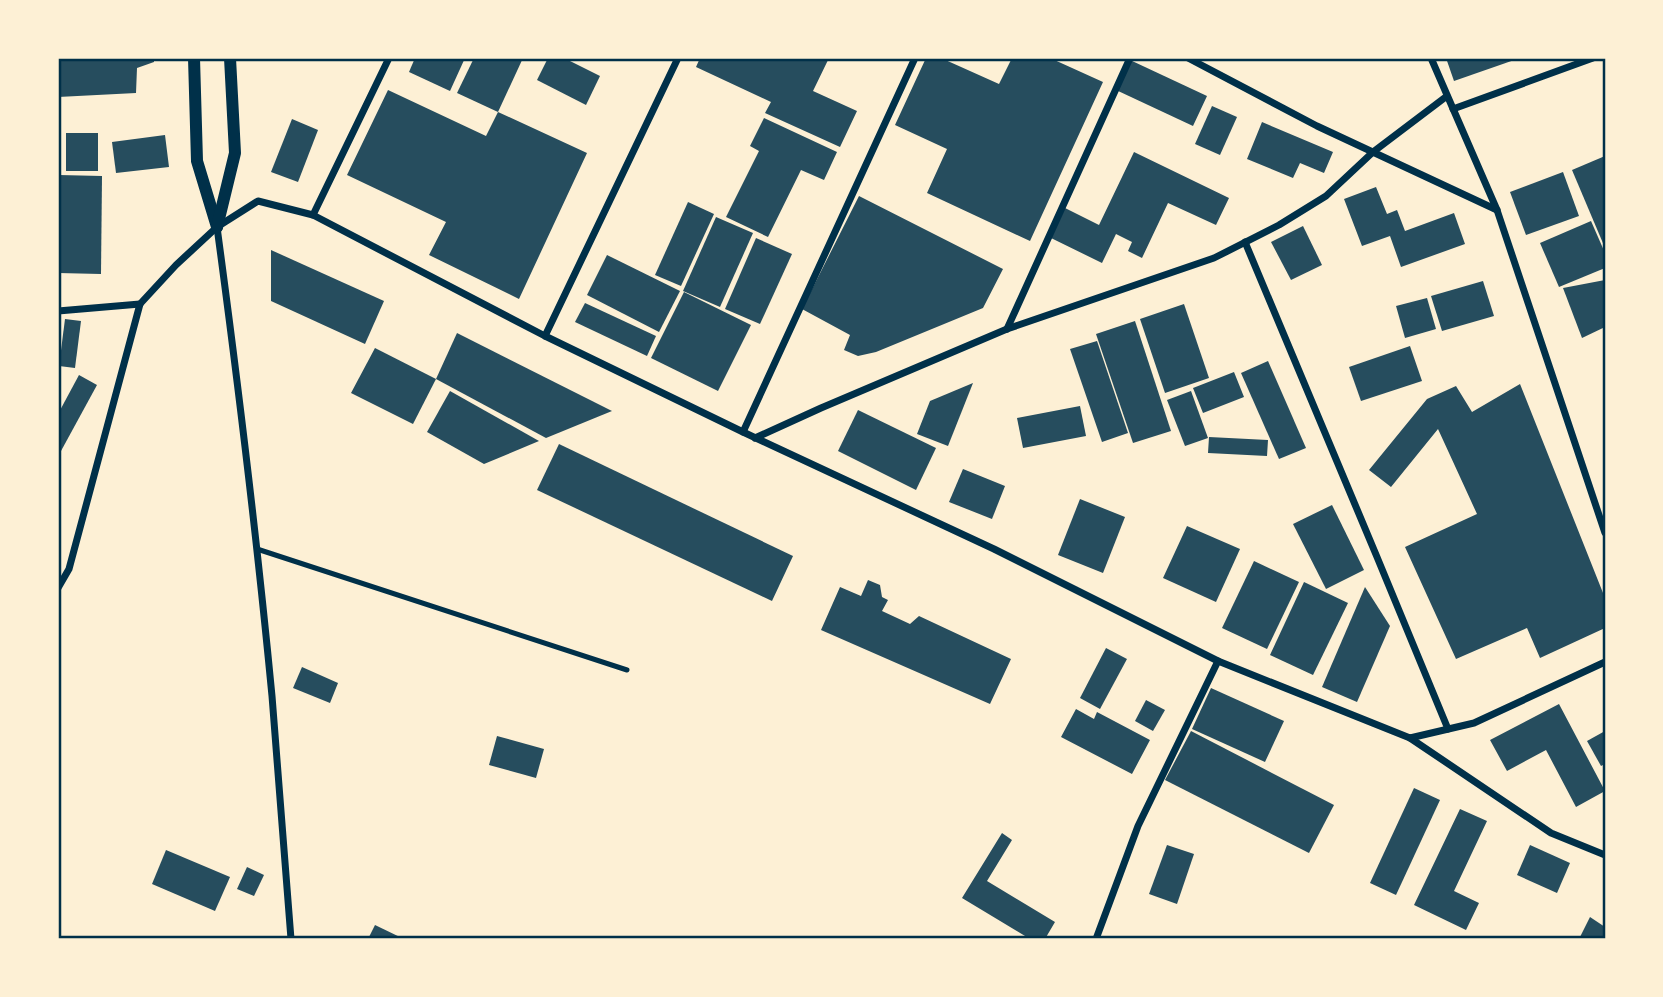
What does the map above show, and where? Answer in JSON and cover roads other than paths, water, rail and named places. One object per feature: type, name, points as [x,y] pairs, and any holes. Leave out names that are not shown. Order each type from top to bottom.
[{"type":"street","points":[[194,58],[197,161],[217,227],[257,549],[291,939]]},
{"type":"street","points":[[217,227],[235,153],[230,58]]},
{"type":"street","points":[[313,215],[389,58]]},
{"type":"street","points":[[545,336],[678,58]]},
{"type":"street","points":[[743,432],[915,58]]},
{"type":"street","points":[[1007,329],[1130,58]]},
{"type":"street","points":[[1188,58],[1317,125],[1497,210]]},
{"type":"street","points":[[1430,58],[1497,210],[1605,533]]},
{"type":"street","points":[[1453,109],[1593,58]]},
{"type":"street","points":[[755,438],[1007,329],[1214,258],[1279,225],[1326,195],[1373,152],[1447,96]]},
{"type":"street","points":[[58,588],[69,569],[141,304],[176,265],[217,227],[258,201],[313,215],[545,336],[755,438],[994,549],[1218,661],[1409,738],[1551,833],[1605,855]]},
{"type":"street","points":[[1245,242],[1447,729]]},
{"type":"street","points":[[58,311],[141,304]]},
{"type":"street","points":[[1096,939],[1138,826],[1218,661]]},
{"type":"street","points":[[1409,738],[1474,723],[1605,662]]},
{"type":"lane","points":[[257,549],[627,670]]}]
